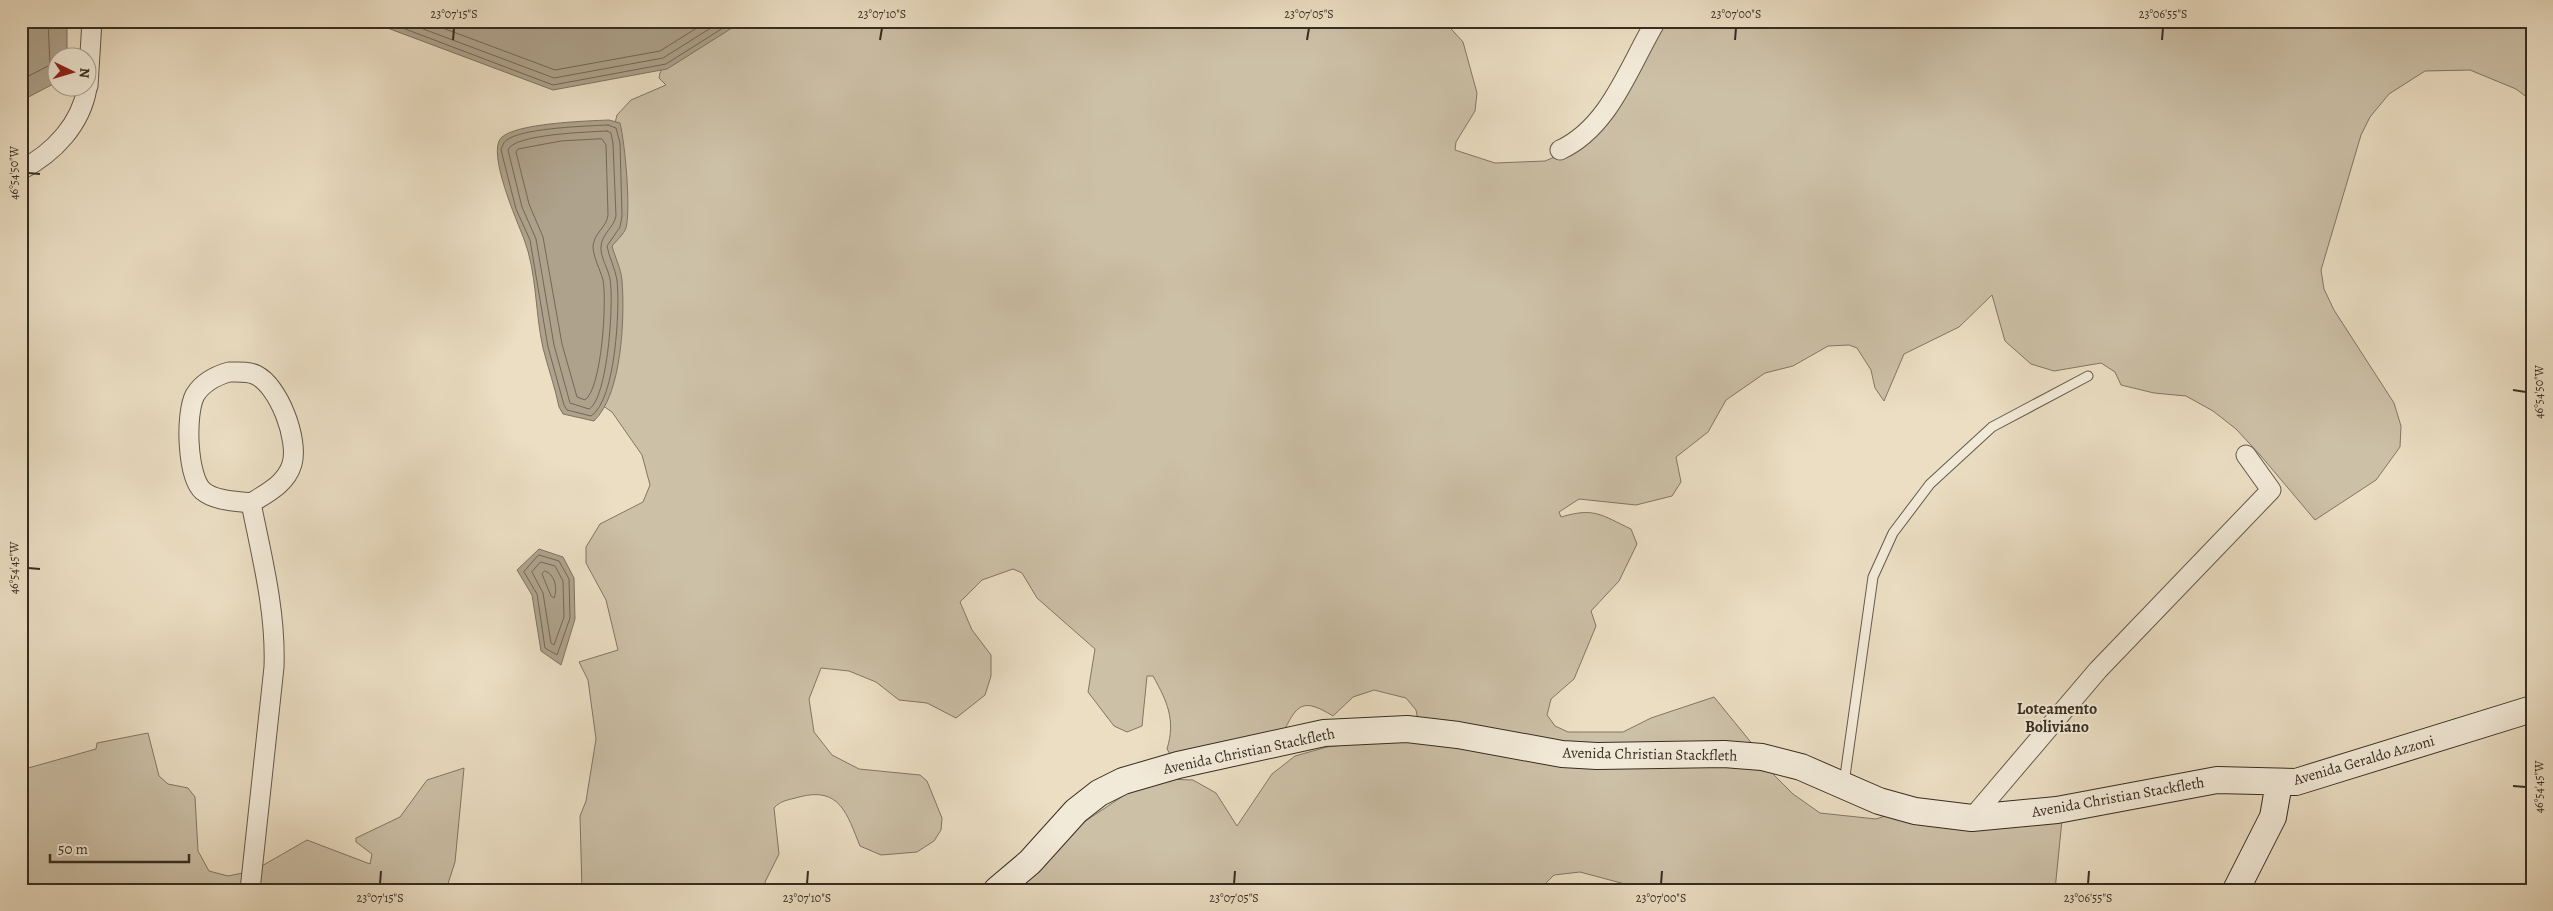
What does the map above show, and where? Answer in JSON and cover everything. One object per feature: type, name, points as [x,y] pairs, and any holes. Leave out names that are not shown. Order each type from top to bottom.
[{"type":"street","points":[[90,48],[92,21]]},
{"type":"street","points":[[1560,150],[1574,143],[1587,133],[1607,107],[1656,21]]},
{"type":"street","points":[[21,170],[37,162],[63,139],[81,110],[84,98]]},
{"type":"street","points":[[229,372],[254,374],[267,381],[277,394],[292,438],[292,464],[286,476],[277,487],[251,503],[218,498],[204,492],[196,483],[190,465],[191,413],[194,398],[208,381],[229,372]]},
{"type":"street","points":[[1972,818],[2098,670],[2271,490],[2246,455]]},
{"type":"street","points":[[250,890],[275,641],[271,602],[251,503]]},
{"type":"street","name":"Avenida Geraldo Azzoni","points":[[2236,890],[2274,817],[2278,802],[2279,783],[2296,782],[2326,774],[2532,708]]},
{"type":"street","name":"Avenida Christian Stackfleth","points":[[997,890],[1030,862],[1076,811],[1099,793],[1130,779],[1178,764],[1324,733],[1407,729],[1458,735],[1562,754],[1597,756],[1724,754],[1762,757],[1801,767],[1879,802],[1915,810],[1972,818],[2057,810],[2217,780],[2279,783]]},
{"type":"lane","points":[[1843,786],[1873,577],[1893,533],[1930,484],[1992,427],[2088,376]]},
{"type":"shaded area","points":[[685,21],[1444,21],[1463,42],[1477,93],[1475,111],[1456,142],[1455,150],[1495,163],[1545,161],[1578,147],[1650,21],[2532,21],[2532,101],[2516,89],[2470,70],[2425,71],[2389,94],[2370,117],[2361,135],[2321,270],[2324,289],[2334,310],[2394,403],[2401,426],[2400,447],[2376,480],[2315,520],[2236,429],[2213,411],[2186,396],[2154,393],[2121,385],[2115,372],[2101,363],[2054,371],[2031,364],[2005,341],[1992,295],[1959,327],[1904,354],[1884,401],[1875,388],[1871,370],[1857,348],[1849,345],[1828,346],[1793,366],[1765,373],[1726,400],[1708,432],[1676,457],[1681,482],[1672,496],[1636,505],[1579,499],[1559,512],[1561,517],[1582,513],[1605,516],[1631,529],[1637,544],[1619,581],[1591,611],[1596,626],[1574,679],[1551,699],[1547,715],[1555,726],[1568,732],[1623,732],[1651,718],[1714,697],[1754,746],[1771,772],[1793,794],[1820,813],[1876,819],[1897,812],[2062,820],[2055,890],[1647,890],[1580,872],[1554,875],[1545,884],[1546,890],[1013,890],[1084,822],[1126,794],[1168,779],[1193,780],[1216,793],[1237,826],[1272,774],[1295,756],[1327,747],[1407,737],[1419,726],[1416,710],[1406,698],[1374,690],[1353,697],[1333,716],[1314,707],[1307,705],[1302,707],[1292,716],[1282,735],[1170,754],[1167,749],[1171,729],[1169,711],[1153,676],[1147,676],[1142,726],[1127,732],[1114,726],[1088,692],[1095,649],[1037,598],[1022,573],[1013,569],[982,580],[960,602],[972,630],[991,655],[991,676],[985,695],[956,718],[927,703],[899,700],[876,682],[849,671],[821,668],[809,699],[814,732],[832,755],[859,769],[920,775],[927,781],[942,818],[941,830],[934,841],[917,852],[881,855],[860,846],[851,823],[840,805],[833,799],[813,795],[779,803],[774,808],[779,854],[765,882],[767,890],[582,890],[580,816],[586,801],[596,739],[588,680],[579,662],[618,650],[606,600],[586,563],[586,547],[600,524],[643,502],[650,485],[642,455],[612,412],[561,377],[589,228],[617,115],[631,100],[666,85],[659,78],[660,73]]},
{"type":"shaded area","points":[[148,733],[159,776],[168,784],[188,788],[195,797],[198,851],[209,871],[228,876],[253,871],[307,840],[370,864],[372,854],[356,842],[356,838],[400,817],[427,780],[464,768],[455,862],[446,890],[21,890],[21,770],[96,749],[97,743]]},
{"type":"water","points":[[21,21],[67,21],[67,48],[48,48],[48,87],[21,101]]},
{"type":"water","points":[[306,21],[743,21],[667,69],[553,90],[382,26]]},
{"type":"water","points":[[609,120],[620,123],[627,176],[628,206],[626,228],[612,246],[622,280],[623,314],[620,355],[616,375],[611,393],[594,421],[563,414],[559,407],[543,348],[534,279],[528,252],[500,172],[498,146],[501,138],[521,129],[552,124]]},
{"type":"water","points":[[539,549],[563,557],[574,578],[575,619],[561,665],[541,651],[532,595],[517,570]]},
{"type":"district","name":"Loteamento Boliviano","points":[[2057,717]]}]
